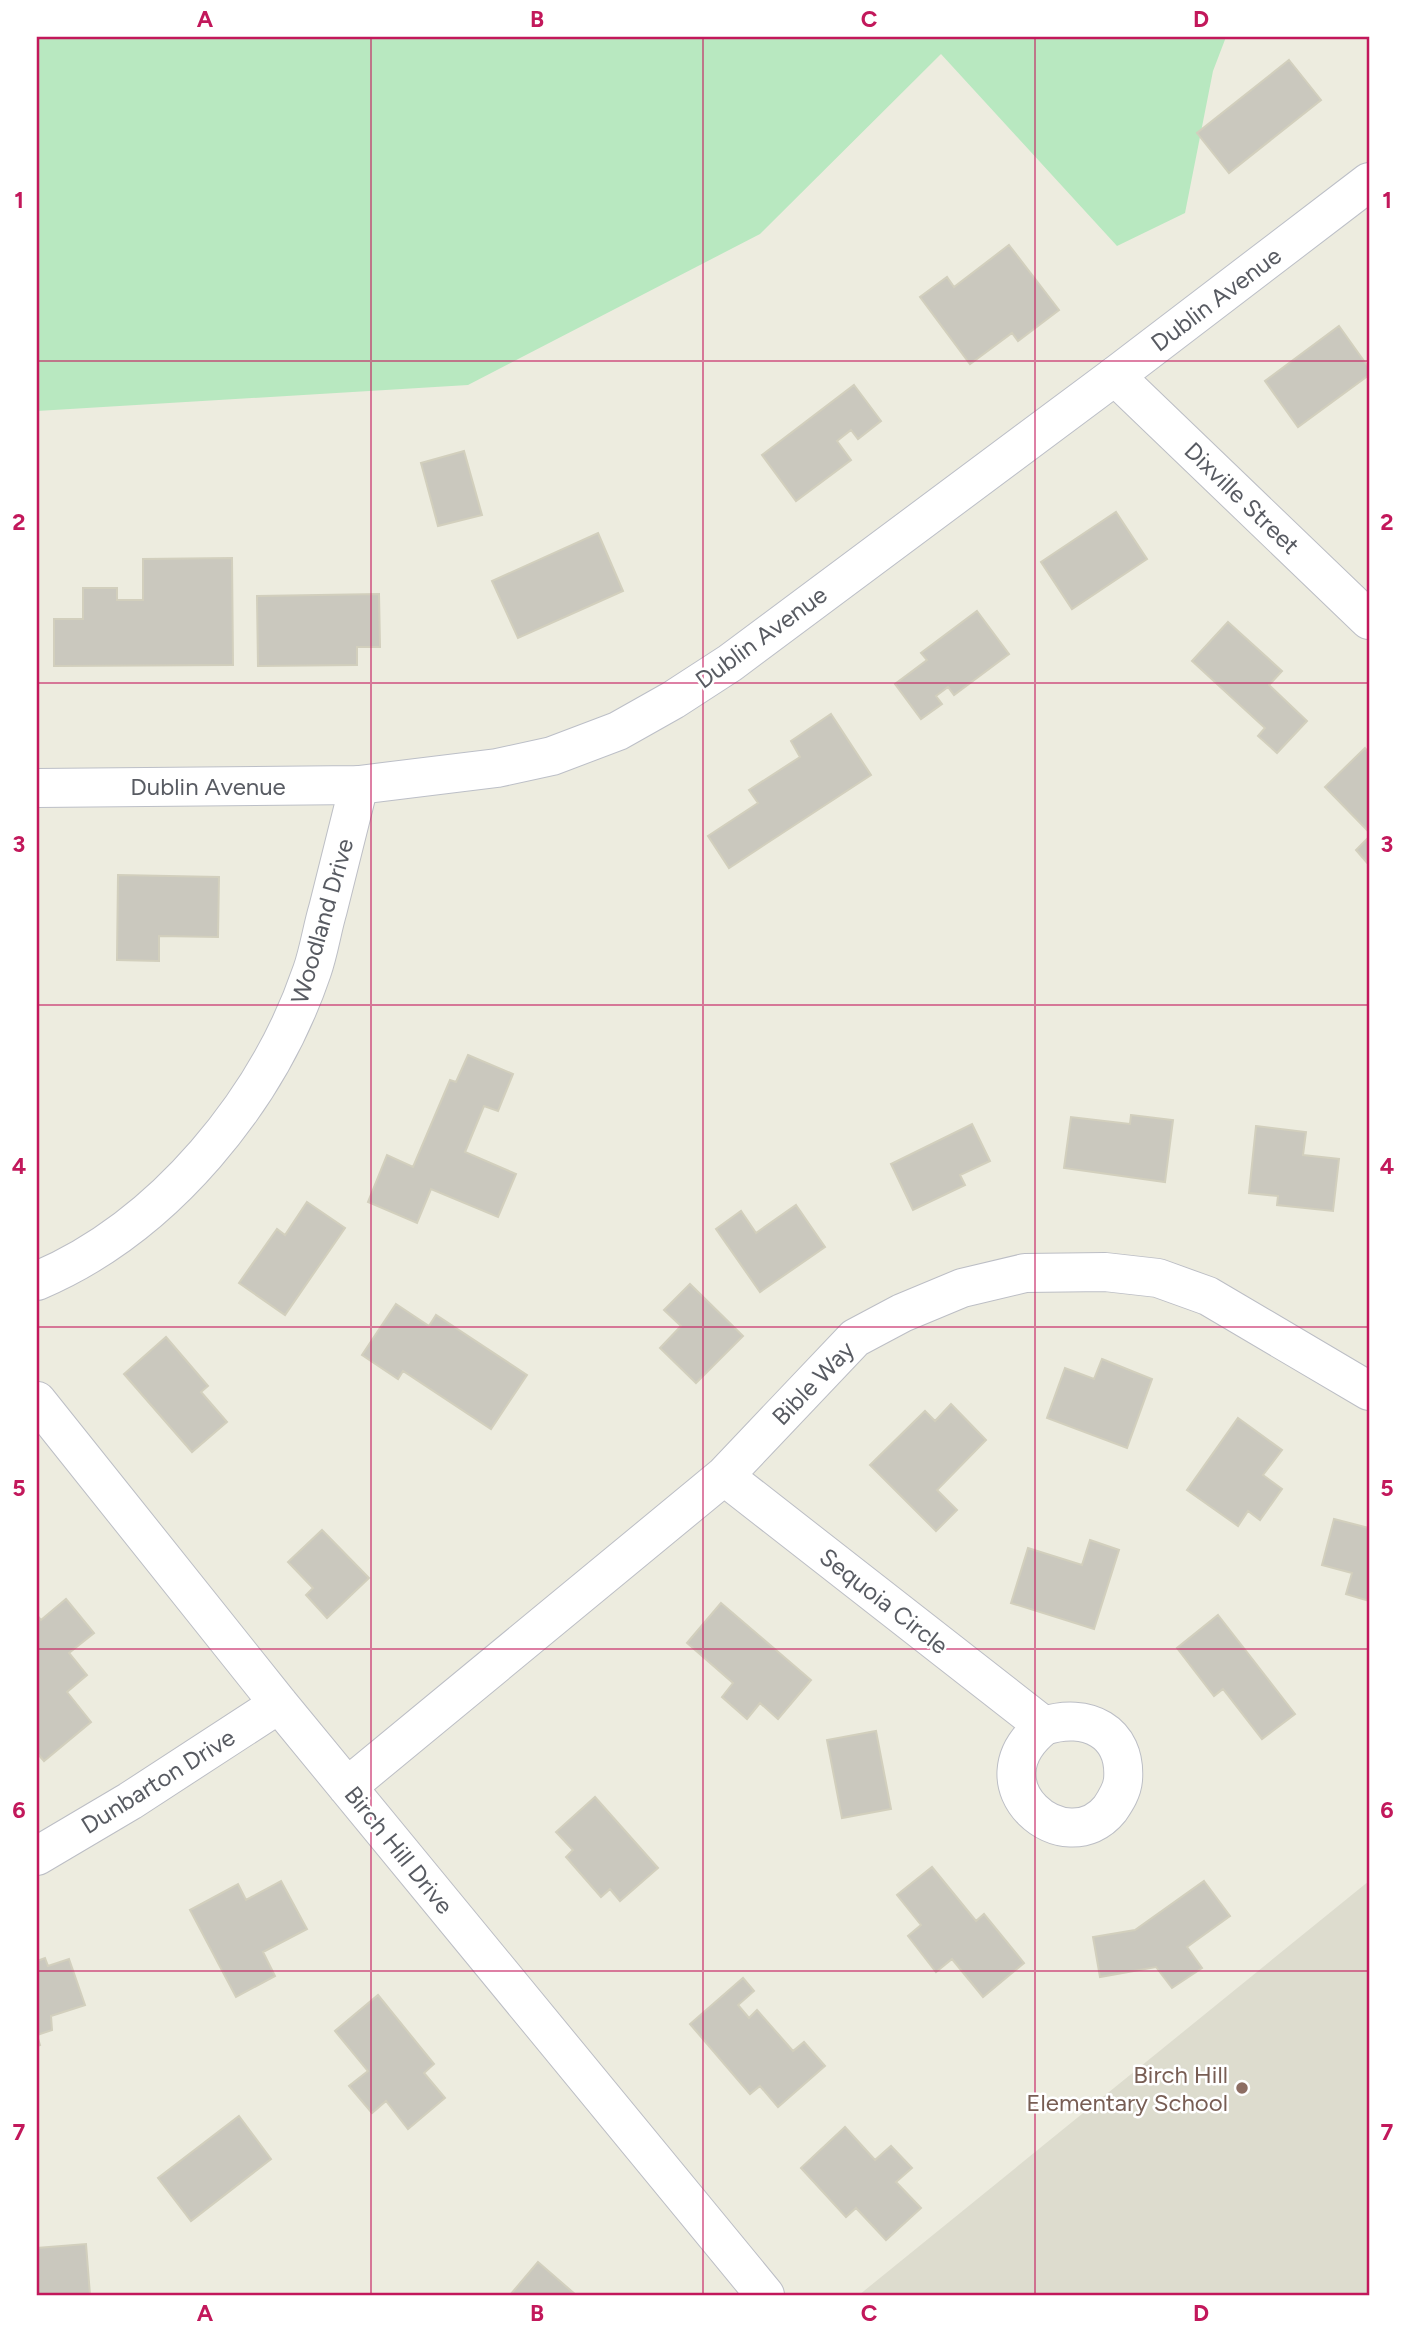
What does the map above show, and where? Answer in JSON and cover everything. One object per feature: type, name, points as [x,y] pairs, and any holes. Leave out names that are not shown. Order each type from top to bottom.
[{"type":"street","name":"Dublin Avenue","points":[[37,788],[359,785],[497,768],[552,756],[618,731],[730,663],[1115,376],[1369,182]]},
{"type":"street","name":"Dixville Street","points":[[1115,376],[1369,620]]},
{"type":"street","name":"Woodland Drive","points":[[37,1281],[99,1247],[146,1212],[219,1141],[248,1100],[284,1041],[312,970],[359,785]]},
{"type":"street","name":"Bible Way","points":[[347,1787],[724,1476],[855,1338],[902,1313],[962,1288],[1025,1273],[1105,1272],[1158,1278],[1208,1296],[1369,1391]]},
{"type":"street","name":"Birch Hill Drive","points":[[37,1401],[279,1704],[765,2295]]},
{"type":"street","name":"Sequoia Circle","points":[[724,1476],[1044,1726]]},
{"type":"street","name":"Dunbarton Drive","points":[[37,1856],[130,1801],[279,1704]]},
{"type":"shaded area","name":"Birch Hill Elementary School","points":[[1369,1881],[1369,2295],[859,2295]]},
{"type":"green space","points":[[37,37],[1226,37],[1213,71],[1185,213],[1117,246],[941,54],[760,234],[468,385],[37,411]]},
{"type":"building","points":[[1289,60],[1321,100],[1229,173],[1197,133]]},
{"type":"building","points":[[1009,245],[1059,310],[1018,341],[1012,333],[970,364],[920,297],[947,277],[954,287]]},
{"type":"building","points":[[1339,326],[1369,368],[1369,375],[1298,427],[1265,381]]},
{"type":"building","points":[[854,385],[881,421],[858,439],[851,430],[837,441],[851,460],[796,501],[762,455]]},
{"type":"building","points":[[464,451],[482,515],[438,526],[421,463]]},
{"type":"building","points":[[1116,512],[1147,559],[1072,609],[1041,562]]},
{"type":"building","points":[[598,533],[623,591],[518,638],[492,581]]},
{"type":"building","points":[[232,558],[233,665],[54,666],[54,619],[83,619],[83,588],[117,588],[117,600],[143,600],[143,559]]},
{"type":"building","points":[[379,594],[380,647],[357,647],[357,665],[258,666],[257,596]]},
{"type":"building","points":[[977,611],[1009,654],[954,695],[948,687],[936,696],[942,704],[921,719],[895,684],[927,660],[921,653]]},
{"type":"building","points":[[1228,622],[1282,671],[1269,685],[1307,721],[1277,753],[1258,736],[1265,728],[1192,661]]},
{"type":"building","points":[[831,714],[871,775],[729,868],[708,836],[758,803],[749,790],[800,757],[791,741]]},
{"type":"building","points":[[1365,748],[1369,753],[1369,832],[1325,787]]},
{"type":"building","points":[[1369,837],[1369,865],[1356,850]]},
{"type":"building","points":[[118,875],[219,877],[218,937],[159,936],[159,961],[117,960]]},
{"type":"building","points":[[468,1055],[513,1074],[498,1111],[484,1106],[465,1152],[516,1174],[498,1217],[431,1189],[417,1223],[368,1202],[387,1155],[413,1167],[450,1080],[456,1082]]},
{"type":"building","points":[[1131,1115],[1173,1120],[1165,1182],[1064,1168],[1071,1117],[1130,1124]]},
{"type":"building","points":[[972,1124],[990,1161],[960,1175],[965,1185],[913,1210],[891,1164]]},
{"type":"building","points":[[1256,1126],[1306,1132],[1303,1155],[1339,1159],[1333,1211],[1277,1205],[1278,1196],[1249,1193]]},
{"type":"building","points":[[307,1202],[345,1228],[285,1315],[239,1283],[277,1229],[285,1235]]},
{"type":"building","points":[[796,1205],[825,1247],[760,1292],[716,1229],[741,1211],[756,1233]]},
{"type":"building","points":[[690,1284],[743,1336],[696,1383],[660,1348],[681,1326],[664,1310]]},
{"type":"building","points":[[396,1304],[429,1326],[436,1315],[527,1375],[491,1429],[403,1371],[398,1379],[362,1355]]},
{"type":"building","points":[[166,1337],[208,1386],[201,1392],[227,1422],[192,1452],[124,1374]]},
{"type":"building","points":[[1102,1359],[1152,1379],[1127,1448],[1047,1418],[1065,1368],[1094,1379]]},
{"type":"building","points":[[951,1404],[986,1440],[937,1490],[957,1510],[936,1531],[870,1465],[925,1411],[935,1421]]},
{"type":"building","points":[[1238,1418],[1282,1450],[1263,1475],[1282,1489],[1260,1520],[1248,1511],[1238,1526],[1187,1490]]},
{"type":"building","points":[[1334,1519],[1369,1528],[1369,1601],[1346,1594],[1352,1573],[1322,1565]]},
{"type":"building","points":[[322,1530],[369,1578],[327,1618],[306,1595],[313,1588],[288,1562]]},
{"type":"building","points":[[1090,1540],[1119,1550],[1094,1629],[1011,1603],[1028,1548],[1082,1565]]},
{"type":"building","points":[[66,1599],[94,1633],[69,1653],[87,1675],[67,1692],[91,1722],[44,1761],[37,1753],[37,1615],[41,1620]]},
{"type":"building","points":[[721,1603],[811,1680],[778,1719],[760,1703],[747,1719],[722,1697],[733,1683],[687,1643]]},
{"type":"building","points":[[1218,1615],[1295,1714],[1262,1739],[1223,1689],[1214,1696],[1177,1648]]},
{"type":"building","points":[[876,1731],[891,1809],[842,1818],[827,1740]]},
{"type":"building","points":[[595,1797],[658,1868],[620,1901],[610,1889],[601,1897],[566,1857],[573,1850],[556,1832]]},
{"type":"building","points":[[932,1867],[976,1921],[984,1914],[1024,1963],[983,1997],[952,1959],[936,1972],[908,1936],[921,1925],[897,1895]]},
{"type":"building","points":[[281,1881],[307,1929],[263,1952],[275,1976],[236,1997],[190,1910],[238,1884],[246,1900]]},
{"type":"building","points":[[1204,1881],[1230,1916],[1187,1947],[1202,1968],[1172,1988],[1156,1967],[1100,1977],[1093,1937],[1135,1930]]},
{"type":"building","points":[[45,1958],[48,1966],[69,1959],[85,2005],[51,2016],[52,2030],[37,2035],[37,1961]]},
{"type":"building","points":[[743,1978],[754,1991],[738,2005],[749,2018],[757,2010],[793,2051],[804,2042],[825,2066],[778,2107],[760,2086],[750,2094],[690,2024]]},
{"type":"building","points":[[378,1995],[434,2064],[424,2073],[445,2098],[408,2129],[386,2101],[372,2113],[349,2086],[368,2071],[335,2031]]},
{"type":"building","points":[[239,2116],[271,2159],[191,2221],[158,2178]]},
{"type":"building","points":[[845,2127],[875,2160],[891,2146],[912,2168],[896,2182],[921,2208],[886,2240],[856,2208],[846,2217],[801,2168]]},
{"type":"building","points":[[86,2244],[90,2295],[37,2295],[37,2248]]},
{"type":"building","points":[[538,2262],[576,2295],[510,2295]]},
{"type":"place","name":"Birch Hill Elementary School","points":[[1242,2088]]}]
